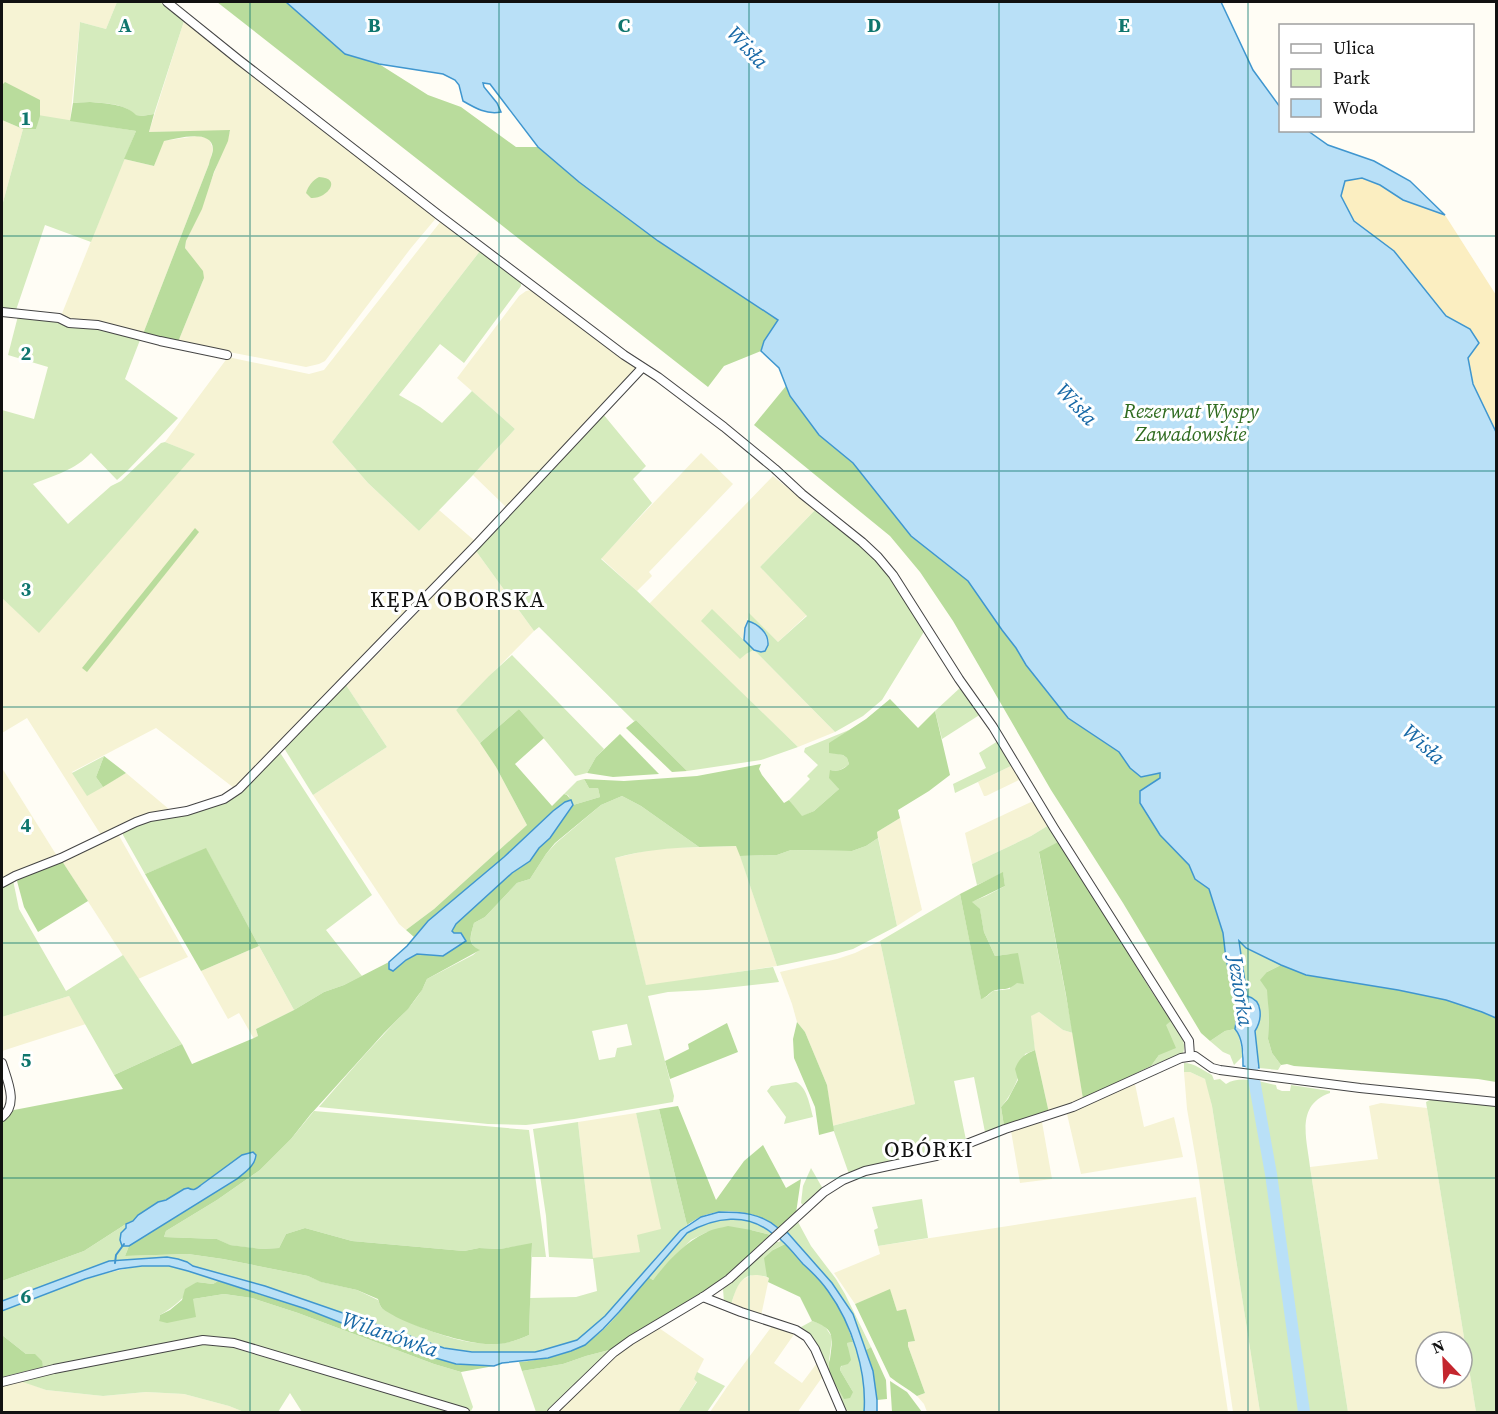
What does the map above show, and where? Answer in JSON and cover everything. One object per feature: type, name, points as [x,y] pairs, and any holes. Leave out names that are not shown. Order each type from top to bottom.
[{"type":"street","points":[[167,2],[238,60],[440,216],[642,368],[667,384],[775,469],[878,557],[893,575],[958,679],[993,727],[1188,1041],[1190,1056]]},
{"type":"street","points":[[2,312],[59,318],[69,323],[98,325],[227,356]]},
{"type":"street","points":[[2,883],[136,822],[187,810],[224,798],[239,789],[490,531],[642,368]]},
{"type":"street","points":[[552,1413],[613,1353],[729,1279],[824,1192],[843,1180],[888,1166],[936,1156],[1005,1129],[1064,1111],[1168,1063],[1195,1056],[1212,1068],[1360,1088],[1497,1102]]},
{"type":"street","points":[[2,1063],[11,1100],[8,1111],[2,1117]]},
{"type":"street","points":[[703,1297],[796,1330],[807,1337],[815,1349],[842,1413]]},
{"type":"street","points":[[2,1382],[54,1368],[203,1340],[219,1341],[234,1343],[465,1413]]},
{"type":"shaded area","points":[[2,2],[117,2],[106,29],[80,22],[70,121],[40,116],[2,85]]},
{"type":"shaded area","points":[[184,21],[308,120],[437,217],[325,361],[319,364],[306,367],[178,342],[204,278],[185,248],[186,241],[230,131],[149,132]]},
{"type":"shaded area","points":[[2,120],[23,129],[2,206]]},
{"type":"shaded area","points":[[197,136],[210,141],[213,149],[209,164],[143,334],[61,316],[124,159],[154,166],[163,141]]},
{"type":"shaded area","points":[[441,221],[480,251],[332,442],[368,483],[419,531],[439,510],[475,541],[234,788],[156,728],[72,772],[87,795],[126,773],[170,810],[101,835],[27,718],[2,733],[2,598],[39,632],[194,454],[165,442],[228,357],[309,374],[324,370]]},
{"type":"shaded area","points":[[531,290],[637,369],[507,508],[473,475],[515,429],[457,378],[519,296]]},
{"type":"shaded area","points":[[701,453],[733,484],[649,572],[652,576],[637,591],[601,558]]},
{"type":"shaded area","points":[[773,476],[815,510],[760,567],[807,615],[778,642],[749,614],[744,640],[740,636],[746,654],[754,650],[835,732],[798,747],[649,604]]},
{"type":"shaded area","points":[[476,551],[534,631],[456,710],[496,767],[527,825],[434,909],[406,930],[399,924],[313,795],[387,747],[346,685]]},
{"type":"shaded area","points":[[1013,765],[1021,779],[984,796],[978,782]]},
{"type":"shaded area","points":[[2,768],[57,856],[2,880]]},
{"type":"shaded area","points":[[1031,802],[1036,803],[1049,825],[972,864],[965,833]]},
{"type":"shaded area","points":[[900,818],[922,910],[897,926],[877,832]]},
{"type":"shaded area","points":[[118,834],[188,957],[138,979],[62,861]]},
{"type":"shaded area","points":[[737,846],[777,966],[646,986],[615,858],[649,850]]},
{"type":"shaded area","points":[[880,941],[915,1104],[832,1126],[827,1085],[805,1032],[797,1022],[780,972],[837,959]]},
{"type":"shaded area","points":[[259,946],[294,1010],[256,1029],[258,1036],[254,1039],[239,1013],[228,1019],[201,971]]},
{"type":"shaded area","points":[[69,996],[86,1024],[2,1051],[2,1017]]},
{"type":"shaded area","points":[[1039,1012],[1063,1030],[1073,1033],[1083,1099],[1049,1113],[1030,1016]]},
{"type":"shaded area","points":[[1184,1072],[1190,1072],[1205,1079],[1207,1083],[1260,1412],[1233,1412],[1187,1109]]},
{"type":"shaded area","points":[[1135,1084],[1144,1127],[1174,1117],[1183,1157],[1081,1174],[1067,1114],[1123,1087],[1124,1089]]},
{"type":"shaded area","points":[[1381,1103],[1427,1108],[1463,1330],[1414,1330],[1414,1390],[1472,1390],[1476,1412],[1348,1412],[1310,1167],[1378,1159],[1369,1106]]},
{"type":"shaded area","points":[[636,1113],[662,1230],[641,1252],[593,1259],[578,1122]]},
{"type":"shaded area","points":[[1042,1122],[1052,1179],[1020,1183],[1011,1131]]},
{"type":"shaded area","points":[[1196,1197],[1228,1412],[927,1412],[917,1396],[925,1393],[908,1346],[908,1342],[915,1341],[897,1311],[890,1290],[855,1304],[834,1273],[880,1254],[878,1246]]},
{"type":"shaded area","points":[[752,1275],[769,1278],[761,1316],[731,1305],[736,1288],[742,1280]]},
{"type":"shaded area","points":[[772,1326],[795,1333],[774,1363],[802,1383],[817,1363],[823,1376],[799,1412],[710,1412],[727,1387]]},
{"type":"shaded area","points":[[659,1328],[704,1359],[694,1379],[697,1381],[678,1412],[556,1412],[614,1357]]},
{"type":"shaded area","points":[[20,1380],[46,1390],[103,1396],[146,1392],[184,1394],[244,1412],[2,1412],[2,1385]]},
{"type":"green space","points":[[117,2],[160,2],[184,21],[154,114],[135,115],[123,107],[106,103],[73,103],[80,22],[106,29]]},
{"type":"green space","points":[[217,2],[286,2],[345,54],[379,64],[428,95],[461,107],[516,147],[538,147],[579,182],[658,241],[778,320],[764,341],[761,351],[724,366],[708,387]]},
{"type":"green space","points":[[5,82],[40,100],[40,116],[36,129],[23,129],[2,120],[2,85]]},
{"type":"green space","points":[[90,102],[121,106],[136,115],[154,114],[149,132],[230,130],[202,209],[186,241],[185,248],[203,271],[204,278],[178,342],[143,334],[209,164],[213,151],[211,143],[207,139],[193,136],[164,141],[154,166],[124,159],[136,131],[70,121],[73,103]]},
{"type":"green space","points":[[38,115],[136,131],[91,242],[45,225],[16,310],[2,308],[2,206],[23,129],[36,129]]},
{"type":"green space","points":[[319,177],[330,181],[330,188],[322,195],[311,198],[306,193],[307,190]]},
{"type":"green space","points":[[480,251],[521,283],[521,286],[464,363],[440,344],[399,395],[442,423],[472,391],[515,429],[419,531],[368,483],[332,442]]},
{"type":"green space","points":[[18,316],[57,321],[82,328],[95,327],[140,340],[125,379],[178,418],[117,480],[91,453],[71,468],[33,484],[68,524],[111,486],[121,481],[161,443],[165,442],[195,454],[39,633],[2,598],[2,410],[34,419],[48,367],[8,355]]},
{"type":"green space","points":[[786,386],[790,396],[819,435],[853,463],[911,536],[968,580],[1026,665],[1068,718],[1119,752],[1130,768],[1141,777],[1160,773],[1161,778],[1140,791],[1160,835],[1189,865],[1195,879],[1209,889],[1223,933],[1226,959],[1234,991],[1239,1020],[1236,1022],[1235,1029],[1225,1031],[1210,1041],[1201,1033],[1123,903],[1051,790],[953,621],[920,572],[890,536],[754,425]]},
{"type":"green space","points":[[603,414],[646,466],[633,479],[652,503],[601,559],[798,747],[761,760],[687,771],[539,627],[534,631],[476,551]]},
{"type":"green space","points":[[817,508],[858,541],[880,563],[925,630],[882,700],[863,716],[835,732],[754,650],[761,652],[769,644],[766,634],[758,626],[748,621],[749,613],[778,642],[807,616],[760,567]]},
{"type":"green space","points":[[195,528],[199,532],[87,672],[82,668]]},
{"type":"green space","points":[[712,609],[754,650],[740,659],[701,621]]},
{"type":"green space","points":[[512,655],[604,749],[596,757],[587,773],[575,776],[519,709],[480,743],[456,710]]},
{"type":"green space","points":[[346,685],[387,747],[313,795],[284,748]]},
{"type":"green space","points":[[961,687],[981,714],[942,739],[935,711]]},
{"type":"green space","points":[[890,699],[918,728],[935,711],[950,775],[898,810],[900,818],[877,832],[878,838],[852,851],[791,850],[777,855],[740,856],[736,846],[699,847],[641,806],[622,796],[601,805],[555,843],[530,879],[517,883],[485,917],[474,923],[471,942],[480,950],[427,979],[408,1009],[310,1115],[291,1139],[260,1170],[166,1231],[164,1237],[217,1239],[230,1245],[261,1249],[279,1248],[286,1234],[305,1228],[352,1241],[464,1251],[479,1248],[500,1249],[532,1243],[529,1335],[499,1344],[478,1343],[433,1332],[390,1314],[382,1308],[378,1299],[357,1290],[321,1282],[308,1276],[188,1254],[125,1256],[129,1246],[237,1179],[254,1162],[256,1155],[252,1152],[206,1181],[196,1190],[158,1202],[133,1221],[84,1251],[2,1281],[2,1118],[14,1110],[123,1089],[114,1075],[182,1044],[192,1064],[258,1036],[256,1029],[324,992],[344,985],[389,962],[389,969],[393,970],[417,954],[444,956],[456,924],[512,873],[530,861],[550,838],[573,805],[600,797],[598,788],[589,788],[584,779],[624,781],[697,776],[761,764],[759,769],[762,775],[784,803],[789,800],[802,816],[814,811],[839,789],[829,778],[830,770],[840,770],[849,764],[843,755],[829,753],[829,743],[866,719]]},
{"type":"green space","points":[[519,709],[544,738],[515,764],[552,806],[564,794],[571,800],[553,811],[504,857],[428,921],[414,937],[406,930],[434,909],[527,825],[496,767],[480,743]]},
{"type":"green space","points":[[636,720],[687,771],[672,772],[626,728]]},
{"type":"green space","points":[[849,730],[829,744],[829,752],[843,755],[849,764],[841,770],[830,770],[839,789],[814,811],[801,817],[789,800],[810,779],[807,776],[818,765],[804,752],[805,748]]},
{"type":"green space","points":[[620,734],[659,774],[613,777],[587,773],[596,757]]},
{"type":"green space","points":[[998,741],[1013,765],[955,793],[953,784],[986,768],[979,753]]},
{"type":"green space","points":[[279,751],[372,895],[326,930],[362,976],[324,992],[294,1010],[206,849],[145,874],[123,835],[123,831],[148,821],[224,802]]},
{"type":"green space","points":[[104,756],[96,777],[103,787],[87,796],[72,773]]},
{"type":"green space","points":[[104,756],[126,773],[103,787],[96,777]]},
{"type":"green space","points":[[584,779],[589,788],[598,788],[600,797],[573,805],[568,795],[564,794],[577,781]]},
{"type":"green space","points":[[622,796],[641,806],[699,847],[657,850],[615,858],[646,985],[773,967],[779,982],[668,992],[648,996],[674,1096],[673,1102],[526,1125],[488,1124],[319,1107],[419,995],[427,979],[479,950],[471,942],[474,923],[485,917],[517,883],[530,879],[556,843],[601,805]],"holes":[[[627,1024],[632,1045],[617,1048],[615,1057],[599,1060],[592,1031]]]},
{"type":"green space","points":[[1049,825],[1059,842],[1039,853],[1073,1033],[1063,1030],[1039,1012],[1031,1016],[1035,1050],[1025,1054],[1016,1082],[1001,1107],[1004,1126],[985,1132],[974,1077],[954,1081],[966,1140],[927,1156],[849,1174],[832,1126],[915,1104],[880,941],[960,894],[981,998],[993,991],[1010,989],[1011,954],[995,956],[984,932],[980,910],[971,902],[1005,886],[1003,873],[977,885],[972,864]]},
{"type":"green space","points":[[878,838],[897,926],[853,949],[777,966],[740,856],[777,855],[791,850],[852,851]]},
{"type":"green space","points":[[1060,841],[1171,1021],[1166,1025],[1176,1048],[1159,1055],[1151,1066],[1083,1099],[1039,852]]},
{"type":"green space","points":[[206,848],[259,946],[201,971],[145,874]]},
{"type":"green space","points":[[62,861],[88,901],[38,932],[24,907],[17,881],[19,878]]},
{"type":"green space","points":[[1003,872],[1005,886],[972,902],[980,909],[984,932],[995,956],[1018,953],[1024,984],[1017,983],[993,991],[981,999],[960,894]]},
{"type":"green space","points":[[13,880],[19,909],[66,991],[123,955],[182,1044],[114,1075],[69,996],[2,1017],[2,887]]},
{"type":"green space","points":[[1238,940],[1246,948],[1281,965],[1267,972],[1268,1039],[1272,1053],[1281,1065],[1278,1070],[1259,1068],[1254,1031],[1259,1021],[1260,1011],[1257,1002],[1247,997]]},
{"type":"green space","points":[[1281,965],[1306,975],[1446,1000],[1496,1018],[1496,1082],[1281,1065],[1272,1053],[1268,1039],[1267,990],[1260,980],[1267,972]]},
{"type":"green space","points":[[1171,1021],[1183,1040],[1183,1053],[1151,1066],[1159,1055],[1166,1024]]},
{"type":"green space","points":[[797,1022],[805,1032],[827,1085],[834,1131],[819,1135],[815,1107],[794,1058],[793,1039]]},
{"type":"green space","points":[[727,1023],[738,1052],[670,1079],[665,1061],[689,1049],[688,1044]]},
{"type":"green space","points":[[1235,1029],[1238,1032],[1243,1056],[1234,1065],[1230,1055],[1210,1041],[1225,1031]]},
{"type":"green space","points":[[1035,1050],[1049,1113],[1004,1126],[1001,1107],[1018,1080],[1015,1069],[1023,1057]]},
{"type":"green space","points":[[1184,1063],[1198,1067],[1212,1075],[1214,1080],[1220,1079],[1226,1084],[1237,1080],[1250,1080],[1276,1085],[1277,1089],[1282,1091],[1290,1091],[1291,1085],[1330,1091],[1312,1106],[1308,1114],[1306,1134],[1348,1412],[1260,1412],[1212,1106],[1205,1079],[1190,1072],[1184,1072]]},
{"type":"green space","points":[[796,1082],[805,1092],[813,1117],[784,1124],[786,1117],[767,1091],[771,1086]]},
{"type":"green space","points":[[1432,1099],[1496,1106],[1496,1412],[1476,1412],[1472,1390],[1474,1330],[1463,1330],[1426,1102]]},
{"type":"green space","points":[[678,1106],[716,1200],[744,1161],[763,1145],[786,1188],[801,1179],[796,1213],[778,1228],[751,1214],[730,1211],[709,1214],[687,1225],[659,1109]]},
{"type":"green space","points":[[659,1109],[687,1225],[662,1250],[605,1317],[577,1340],[543,1350],[472,1352],[444,1348],[265,1286],[167,1257],[109,1261],[2,1301],[2,1281],[84,1251],[126,1224],[122,1246],[129,1246],[125,1256],[188,1254],[308,1276],[322,1282],[357,1290],[378,1300],[381,1307],[392,1313],[418,1326],[447,1336],[488,1344],[514,1341],[529,1335],[530,1298],[576,1297],[597,1291],[593,1259],[549,1257],[546,1216],[533,1129],[578,1122],[593,1258],[640,1252],[637,1235],[661,1229],[636,1113]]},
{"type":"green space","points":[[314,1111],[529,1130],[546,1257],[532,1257],[532,1244],[464,1251],[352,1241],[305,1228],[286,1234],[279,1248],[261,1249],[229,1245],[217,1239],[164,1237],[166,1231],[260,1170],[291,1139]]},
{"type":"green space","points":[[811,1168],[823,1189],[804,1206],[801,1203],[803,1186]]},
{"type":"green space","points":[[922,1199],[928,1238],[878,1246],[874,1230],[878,1228],[872,1207]]},
{"type":"green space","points":[[727,1218],[751,1222],[773,1234],[751,1230],[707,1232],[691,1240],[653,1280],[648,1277],[687,1233],[707,1223]]},
{"type":"green space","points":[[798,1222],[811,1246],[845,1294],[871,1347],[866,1350],[853,1314],[844,1300],[787,1232]]},
{"type":"green space","points":[[728,1226],[771,1235],[716,1284],[613,1349],[563,1364],[522,1371],[519,1362],[559,1355],[592,1339],[618,1314],[648,1277],[653,1280],[670,1260],[697,1237]]},
{"type":"green space","points":[[781,1240],[785,1244],[773,1250],[767,1277],[752,1275],[746,1277],[738,1285],[731,1305],[724,1302],[723,1289],[726,1285],[774,1242]]},
{"type":"green space","points":[[785,1244],[827,1288],[844,1317],[853,1342],[847,1343],[851,1360],[848,1364],[841,1366],[840,1370],[853,1392],[850,1398],[844,1399],[830,1372],[832,1339],[829,1330],[812,1321],[800,1297],[768,1282],[764,1258]]},
{"type":"green space","points":[[142,1266],[169,1266],[218,1281],[213,1284],[197,1282],[180,1300],[160,1315],[159,1321],[193,1305],[193,1299],[224,1294],[252,1298],[461,1372],[473,1407],[471,1411],[239,1341],[214,1336],[202,1336],[43,1367],[2,1335],[2,1311],[5,1309],[89,1278]]},
{"type":"green space","points":[[218,1281],[306,1309],[418,1353],[456,1364],[494,1366],[461,1372],[298,1313],[252,1298],[224,1294],[193,1299],[196,1317],[167,1323],[159,1321],[160,1315],[182,1300],[185,1289],[197,1282],[213,1284]]},
{"type":"green space","points":[[890,1289],[897,1311],[906,1309],[915,1341],[908,1342],[908,1346],[925,1393],[917,1396],[890,1377],[855,1304]]},
{"type":"green space","points":[[812,1321],[824,1325],[832,1337],[828,1369],[853,1392],[840,1370],[848,1348],[847,1343],[853,1342],[863,1376],[864,1412],[845,1412],[811,1335],[801,1327]]},
{"type":"green space","points":[[2,1335],[26,1354],[35,1354],[42,1361],[43,1367],[2,1377]]},
{"type":"green space","points":[[200,1344],[220,1344],[453,1412],[302,1412],[290,1393],[278,1412],[244,1412],[184,1394],[146,1392],[103,1396],[46,1390],[20,1381],[22,1378]]},
{"type":"green space","points":[[871,1347],[886,1380],[887,1399],[877,1400],[873,1371],[866,1350]]},
{"type":"green space","points":[[613,1349],[549,1411],[536,1412],[522,1371],[563,1364]]},
{"type":"green space","points":[[697,1372],[725,1386],[707,1412],[678,1412],[697,1382],[694,1379]]},
{"type":"green space","points":[[890,1381],[907,1392],[922,1412],[892,1412]]},
{"type":"sand","points":[[1362,178],[1380,185],[1403,200],[1445,215],[1496,295],[1496,432],[1473,384],[1468,358],[1470,329],[1446,316],[1394,251],[1354,221],[1341,196],[1345,181]]},
{"type":"water","name":"Rezerwat Wyspy Zawadowskie","points":[[286,2],[1221,2],[1253,70],[1279,106],[1279,132],[1309,132],[1328,145],[1374,161],[1410,181],[1445,215],[1403,200],[1380,185],[1362,178],[1345,181],[1341,196],[1354,221],[1394,251],[1446,316],[1470,329],[1479,343],[1468,358],[1473,384],[1496,432],[1496,1018],[1446,1000],[1306,975],[1246,948],[1239,941],[1247,996],[1253,998],[1260,1011],[1255,1031],[1259,1068],[1243,1066],[1241,1041],[1235,1029],[1239,1019],[1226,959],[1223,933],[1209,889],[1195,879],[1189,865],[1160,835],[1140,803],[1140,791],[1160,778],[1160,773],[1141,777],[1130,768],[1119,752],[1068,718],[1026,665],[968,581],[911,536],[853,463],[819,435],[790,396],[779,368],[761,351],[764,341],[778,320],[658,241],[579,182],[538,147],[490,84],[483,83],[501,112],[486,112],[463,101],[459,85],[455,80],[443,74],[379,64],[345,54]]},
{"type":"water","points":[[748,621],[765,633],[768,645],[765,651],[754,650],[744,640]]},
{"type":"water","points":[[571,800],[573,805],[550,838],[530,861],[512,873],[456,924],[452,931],[461,933],[466,941],[443,956],[417,954],[393,971],[389,969],[389,962],[407,946],[428,921],[504,857],[553,811]]},
{"type":"water","points":[[253,1152],[256,1155],[254,1162],[237,1179],[129,1246],[122,1246],[121,1233],[126,1228],[126,1224],[138,1215],[184,1189],[196,1188],[242,1155]]},
{"type":"water","name":"Wilanówka","points":[[719,1212],[758,1216],[778,1228],[773,1234],[753,1222],[731,1219],[709,1223],[687,1233],[619,1312],[585,1345],[548,1358],[494,1366],[456,1364],[418,1353],[306,1309],[169,1266],[119,1269],[85,1279],[2,1311],[2,1301],[109,1261],[167,1257],[265,1286],[444,1348],[472,1352],[535,1352],[577,1340],[605,1316],[680,1231],[701,1217]]},
{"type":"water","points":[[787,1232],[832,1283],[853,1314],[873,1371],[877,1412],[864,1412],[863,1381],[856,1349],[837,1304],[813,1273],[781,1240],[780,1238]]},
{"type":"waterway","name":"Jeziorka","points":[[1249,1052],[1271,1174],[1304,1412]]},
{"type":"waterway","points":[[115,1263],[116,1255],[124,1244]]},
{"type":"district","name":"KĘPA OBORSKA","points":[[458,599]]},
{"type":"district","name":"OBÓRKI","points":[[929,1149]]},
{"type":"water label","name":"Wisła","points":[[748,47]]},
{"type":"water label","name":"Wisła","points":[[1077,404]]},
{"type":"water label","name":"Wisła","points":[[1424,744]]}]
